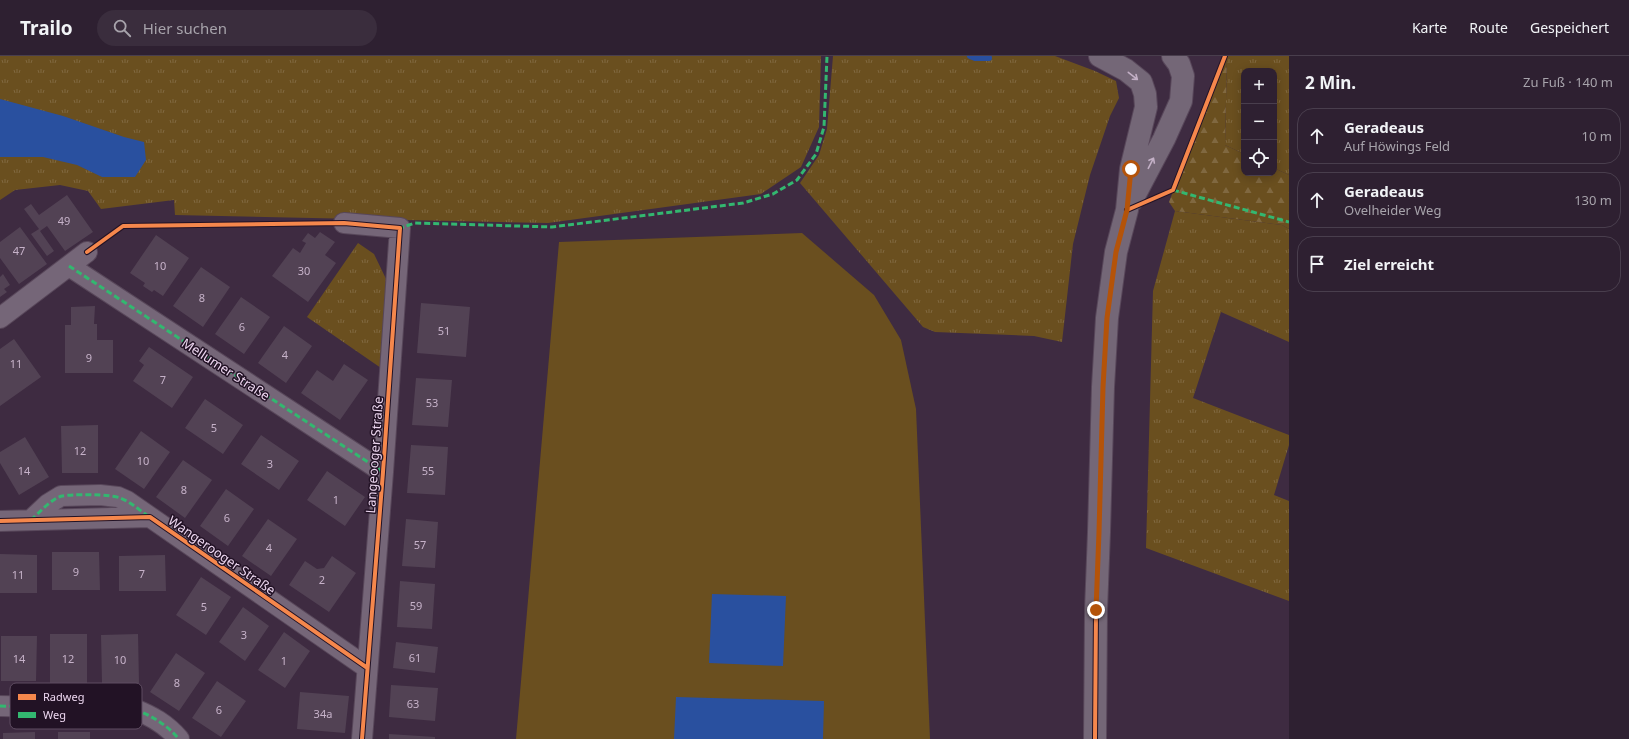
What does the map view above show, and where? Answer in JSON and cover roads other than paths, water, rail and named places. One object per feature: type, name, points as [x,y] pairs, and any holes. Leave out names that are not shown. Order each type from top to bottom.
[{"type":"main road","points":[[1095,739],[1096,610],[1103,387],[1107,318],[1116,252],[1127,210],[1131,169],[1146,107],[1146,94],[1141,82],[1126,70],[1100,56]]},
{"type":"main road","points":[[1127,210],[1164,139],[1181,101],[1183,76],[1179,64],[1173,56]]},
{"type":"street","name":"Langeooger Straße","points":[[344,223],[400,228],[383,472],[366,667],[362,739]]},
{"type":"street","points":[[0,318],[87,252]]},
{"type":"street","name":"Mellumer Straße","points":[[69,266],[383,472]]},
{"type":"street","name":"Wangerooger Straße","points":[[0,521],[150,518],[366,667]]},
{"type":"street","points":[[0,706],[10,706]]},
{"type":"street","points":[[142,712],[154,717],[171,729],[179,739]]},
{"type":"water","points":[[0,99],[63,116],[124,137],[144,142],[146,160],[135,177],[102,177],[77,165],[43,157],[0,157]]},
{"type":"water","points":[[712,594],[786,596],[783,666],[709,663]]},
{"type":"water","points":[[676,697],[824,701],[823,739],[674,739]]},
{"type":"waterway","points":[[970,56],[975,58],[989,58]]}]
